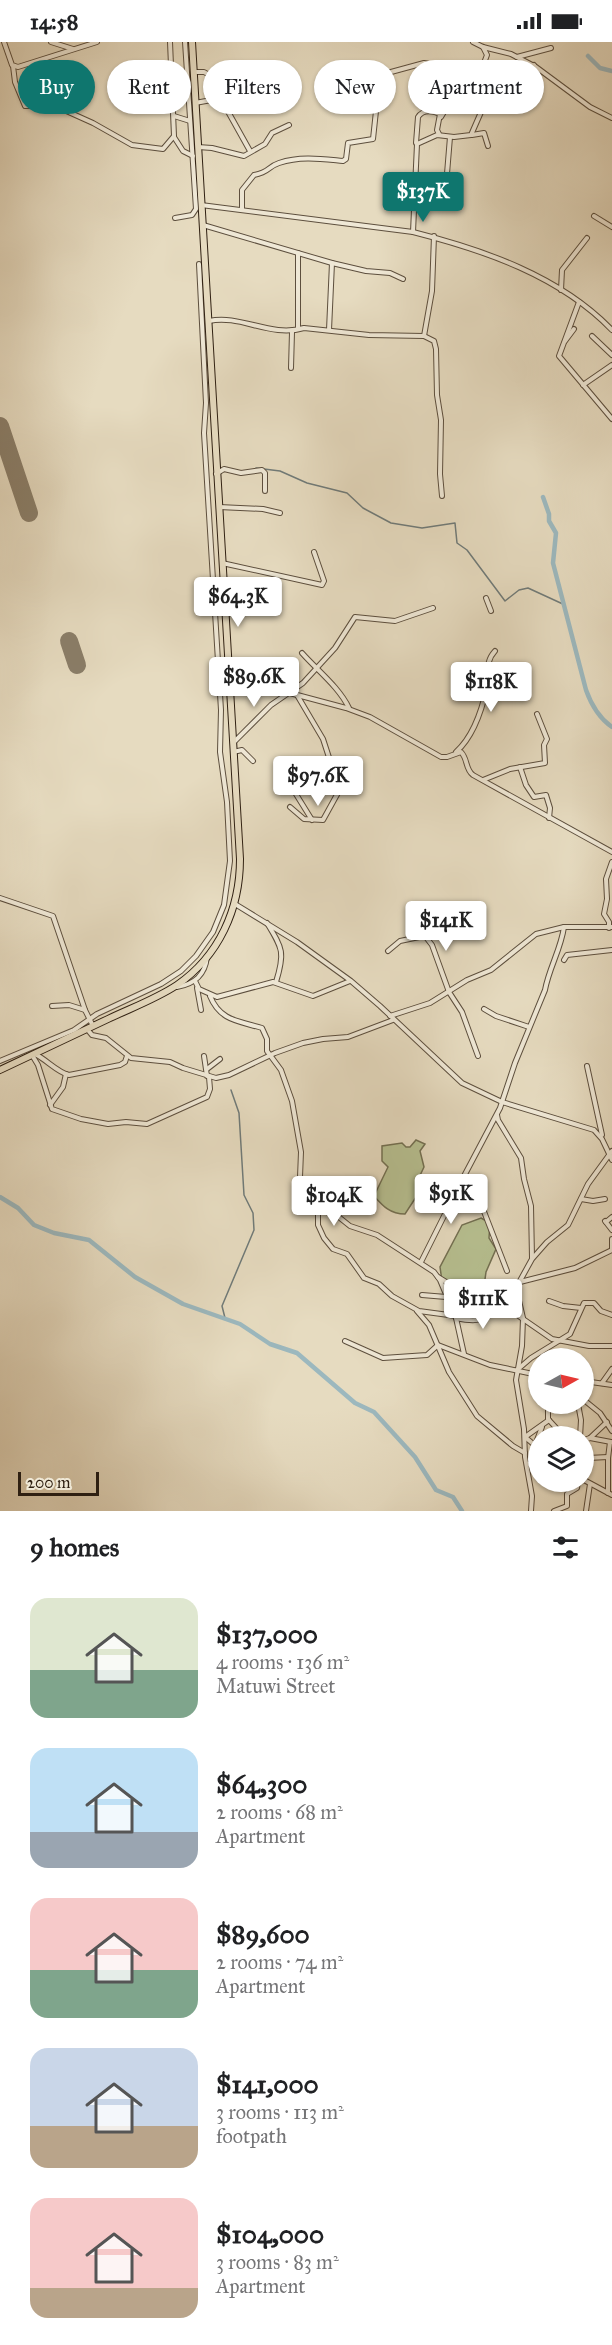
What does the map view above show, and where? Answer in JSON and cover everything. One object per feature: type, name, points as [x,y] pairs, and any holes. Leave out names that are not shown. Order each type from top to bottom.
[{"type":"main road","points":[[0,1070],[171,988],[192,973],[207,957],[224,932],[235,904],[238,888],[240,860],[192,42]]},
{"type":"street","points":[[4,42],[13,66],[15,82],[25,106],[53,105],[85,118],[140,148],[163,149],[174,136]]},
{"type":"street","points":[[51,42],[77,49]]},
{"type":"street","points":[[13,66],[18,67],[97,42]]},
{"type":"street","points":[[170,42],[174,136],[183,151],[193,156]]},
{"type":"street","points":[[175,218],[192,215],[196,209],[185,42]]},
{"type":"street","points":[[473,42],[523,60]]},
{"type":"street","points":[[396,71],[424,63],[438,65],[484,63],[487,55],[483,47]]},
{"type":"street","points":[[517,57],[551,48]]},
{"type":"street","points":[[193,72],[203,72]]},
{"type":"street","points":[[544,73],[590,108],[612,118]]},
{"type":"street","points":[[195,103],[203,102]]},
{"type":"street","points":[[413,232],[415,147],[419,115],[430,111],[440,114],[441,117]]},
{"type":"street","points":[[230,114],[250,152]]},
{"type":"street","points":[[242,209],[242,190],[254,175],[265,173],[271,167],[286,161],[313,158],[343,161],[348,143],[373,139],[376,114]]},
{"type":"street","points":[[440,135],[437,130],[443,114]]},
{"type":"street","points":[[471,135],[480,114]]},
{"type":"street","points":[[173,115],[190,121]]},
{"type":"street","points":[[198,147],[212,148],[242,157],[265,144],[272,133],[289,125]]},
{"type":"street","points":[[415,147],[418,142],[440,135],[450,137],[484,133],[488,146]]},
{"type":"street","points":[[446,186],[450,137]]},
{"type":"street","points":[[201,205],[434,236],[493,257],[535,276],[579,302],[610,325],[612,330]]},
{"type":"street","points":[[594,216],[612,227]]},
{"type":"street","points":[[202,225],[298,254],[366,271],[390,273],[403,279]]},
{"type":"street","points":[[424,336],[432,291],[434,236]]},
{"type":"street","points":[[562,291],[560,281],[562,270],[587,238]]},
{"type":"street","points":[[298,254],[298,329]]},
{"type":"street","points":[[329,330],[332,263]]},
{"type":"street","points":[[0,1061],[74,1030],[89,1019],[146,992],[181,971],[200,951],[219,920],[224,905],[230,861],[227,802],[220,752],[222,733],[204,433],[206,403],[199,264]]},
{"type":"street","points":[[579,302],[562,344],[561,361],[612,419]]},
{"type":"street","points":[[208,322],[225,320],[264,329],[292,332],[304,328],[369,335],[424,336],[434,341],[441,420],[442,496]]},
{"type":"street","points":[[562,344],[574,329]]},
{"type":"street","points":[[291,368],[292,332]]},
{"type":"street","points":[[592,336],[612,355]]},
{"type":"street","points":[[583,385],[612,365]]},
{"type":"street","points":[[216,474],[224,469],[241,473],[262,470],[265,473],[265,491]]},
{"type":"street","points":[[218,507],[263,509],[280,513]]},
{"type":"street","points":[[222,563],[321,585],[324,583],[324,578],[314,552]]},
{"type":"street","points":[[486,598],[490,611]]},
{"type":"street","points":[[232,743],[271,705],[303,683],[335,648],[357,617],[393,621],[433,608]]},
{"type":"street","points":[[219,682],[228,677],[349,709],[370,717],[441,757],[449,757],[468,741],[473,731],[487,688],[488,661],[495,651]]},
{"type":"street","points":[[302,652],[341,695],[349,709]]},
{"type":"street","points":[[290,807],[304,819],[323,820],[339,791],[323,739],[296,695]]},
{"type":"street","points":[[482,780],[505,770],[543,764],[546,761],[544,745],[547,739],[537,714]]},
{"type":"street","points":[[233,752],[242,750],[254,761]]},
{"type":"street","points":[[456,752],[464,755],[469,771],[482,780],[612,852]]},
{"type":"street","points":[[520,768],[526,785],[534,797],[544,793],[546,795],[550,808],[549,818]]},
{"type":"street","points":[[336,779],[349,777]]},
{"type":"street","points":[[286,778],[312,821]]},
{"type":"street","points":[[0,898],[53,916],[89,1019],[92,1035],[106,1038],[127,1056],[136,1059],[170,1062],[208,1076],[226,1076],[269,1055],[312,1041],[348,1037],[427,1004],[496,966],[531,936],[564,927],[610,927],[604,914],[607,899],[606,879],[612,862]]},
{"type":"street","points":[[235,904],[267,923],[351,981],[457,1081],[502,1102],[594,1130],[611,1153],[612,1160]]},
{"type":"street","points":[[411,918],[434,949],[450,992],[462,1012],[478,1056]]},
{"type":"street","points":[[267,923],[277,940],[283,958],[276,982]]},
{"type":"street","points":[[420,1262],[498,1113],[545,990],[547,978],[562,941],[564,927]]},
{"type":"street","points":[[388,951],[400,941],[424,936]]},
{"type":"street","points":[[564,960],[567,955],[612,950]]},
{"type":"street","points":[[171,988],[195,981],[205,970],[207,957]]},
{"type":"street","points":[[195,981],[201,1010]]},
{"type":"street","points":[[210,996],[223,996],[265,983],[276,982],[313,996],[351,981]]},
{"type":"street","points":[[197,987],[210,996],[220,1012],[264,1030],[267,1051],[275,1059],[292,1101],[301,1152],[300,1176],[307,1196],[318,1210],[318,1225],[332,1248],[347,1254],[364,1278],[378,1284],[392,1296],[417,1310],[475,1321],[487,1318],[501,1306]]},
{"type":"street","points":[[52,1006],[69,1005],[85,1010]]},
{"type":"street","points":[[484,1009],[496,1016],[529,1027]]},
{"type":"street","points":[[33,1054],[66,1074],[120,1065],[125,1062],[127,1056]]},
{"type":"street","points":[[33,1054],[49,1105],[53,1110],[104,1123],[150,1124],[207,1097],[210,1089],[204,1056]]},
{"type":"street","points":[[207,1070],[220,1059]]},
{"type":"street","points":[[587,1066],[602,1139]]},
{"type":"street","points":[[49,1105],[63,1087],[66,1074]]},
{"type":"street","points":[[495,1098],[498,1120],[521,1158],[531,1206],[532,1259]]},
{"type":"street","points":[[531,1511],[517,1371],[522,1346],[523,1318],[516,1288],[532,1259],[547,1242],[568,1225],[592,1177],[611,1153]]},
{"type":"street","points":[[463,1178],[470,1193],[483,1209],[507,1271]]},
{"type":"street","points":[[581,1199],[590,1201],[605,1199]]},
{"type":"street","points":[[318,1210],[332,1213],[350,1226],[377,1235],[456,1288],[483,1296],[523,1318],[545,1336],[589,1346],[612,1346]]},
{"type":"street","points":[[612,1217],[606,1222],[612,1230]]},
{"type":"street","points":[[520,1282],[575,1268],[612,1250],[612,1239]]},
{"type":"street","points":[[438,1276],[456,1317],[464,1354]]},
{"type":"street","points":[[422,1295],[446,1297]]},
{"type":"street","points":[[549,1301],[563,1306],[581,1308]]},
{"type":"street","points":[[517,1371],[531,1358],[572,1331],[584,1304],[594,1303],[601,1311],[612,1315]]},
{"type":"street","points":[[417,1310],[429,1325],[449,1372],[477,1416],[525,1453]]},
{"type":"street","points":[[345,1341],[383,1358],[427,1355],[438,1345]]},
{"type":"street","points":[[438,1345],[490,1365],[528,1373]]},
{"type":"street","points":[[602,1383],[612,1369]]},
{"type":"street","points":[[594,1383],[612,1385]]},
{"type":"street","points":[[594,1407],[612,1431]]},
{"type":"street","points":[[549,1414],[549,1420],[554,1426]]},
{"type":"street","points":[[543,1426],[549,1420]]},
{"type":"street","points":[[594,1434],[607,1422]]},
{"type":"street","points":[[525,1437],[528,1434]]},
{"type":"street","points":[[594,1439],[611,1442],[608,1457],[610,1494],[594,1486]]},
{"type":"street","points":[[594,1458],[608,1457]]},
{"type":"street","points":[[554,1511],[567,1506],[567,1494],[570,1492]]},
{"type":"street","points":[[586,1511],[589,1492]]},
{"type":"green space","points":[[416,1140],[425,1144],[420,1151],[424,1167],[417,1182],[422,1188],[405,1214],[395,1213],[374,1196],[388,1167],[382,1161],[382,1146],[402,1143],[410,1147]]},
{"type":"green space","points":[[481,1218],[490,1223],[489,1238],[496,1249],[486,1272],[483,1294],[443,1288],[440,1267],[462,1225]]},
{"type":"waterway","points":[[588,56],[600,68],[612,71]]},
{"type":"waterway","points":[[256,468],[280,471],[307,483],[347,493],[363,508],[391,523],[422,528],[455,523],[457,543],[467,550],[505,601],[519,590],[528,588],[565,605]]},
{"type":"waterway","points":[[543,497],[549,521],[556,533],[553,563],[586,690],[596,710],[612,727]]},
{"type":"waterway","points":[[225,1318],[222,1306],[254,1230],[253,1213],[244,1195],[239,1113],[231,1090]]},
{"type":"waterway","points":[[0,1197],[18,1208],[34,1225],[54,1233],[89,1240],[135,1277],[183,1304],[240,1324],[270,1344],[297,1353],[355,1403],[374,1412],[415,1457],[436,1490],[453,1497],[462,1511]]},
{"type":"runway","points":[[0,426],[29,513]]},
{"type":"runway","points":[[69,641],[77,665]]}]
